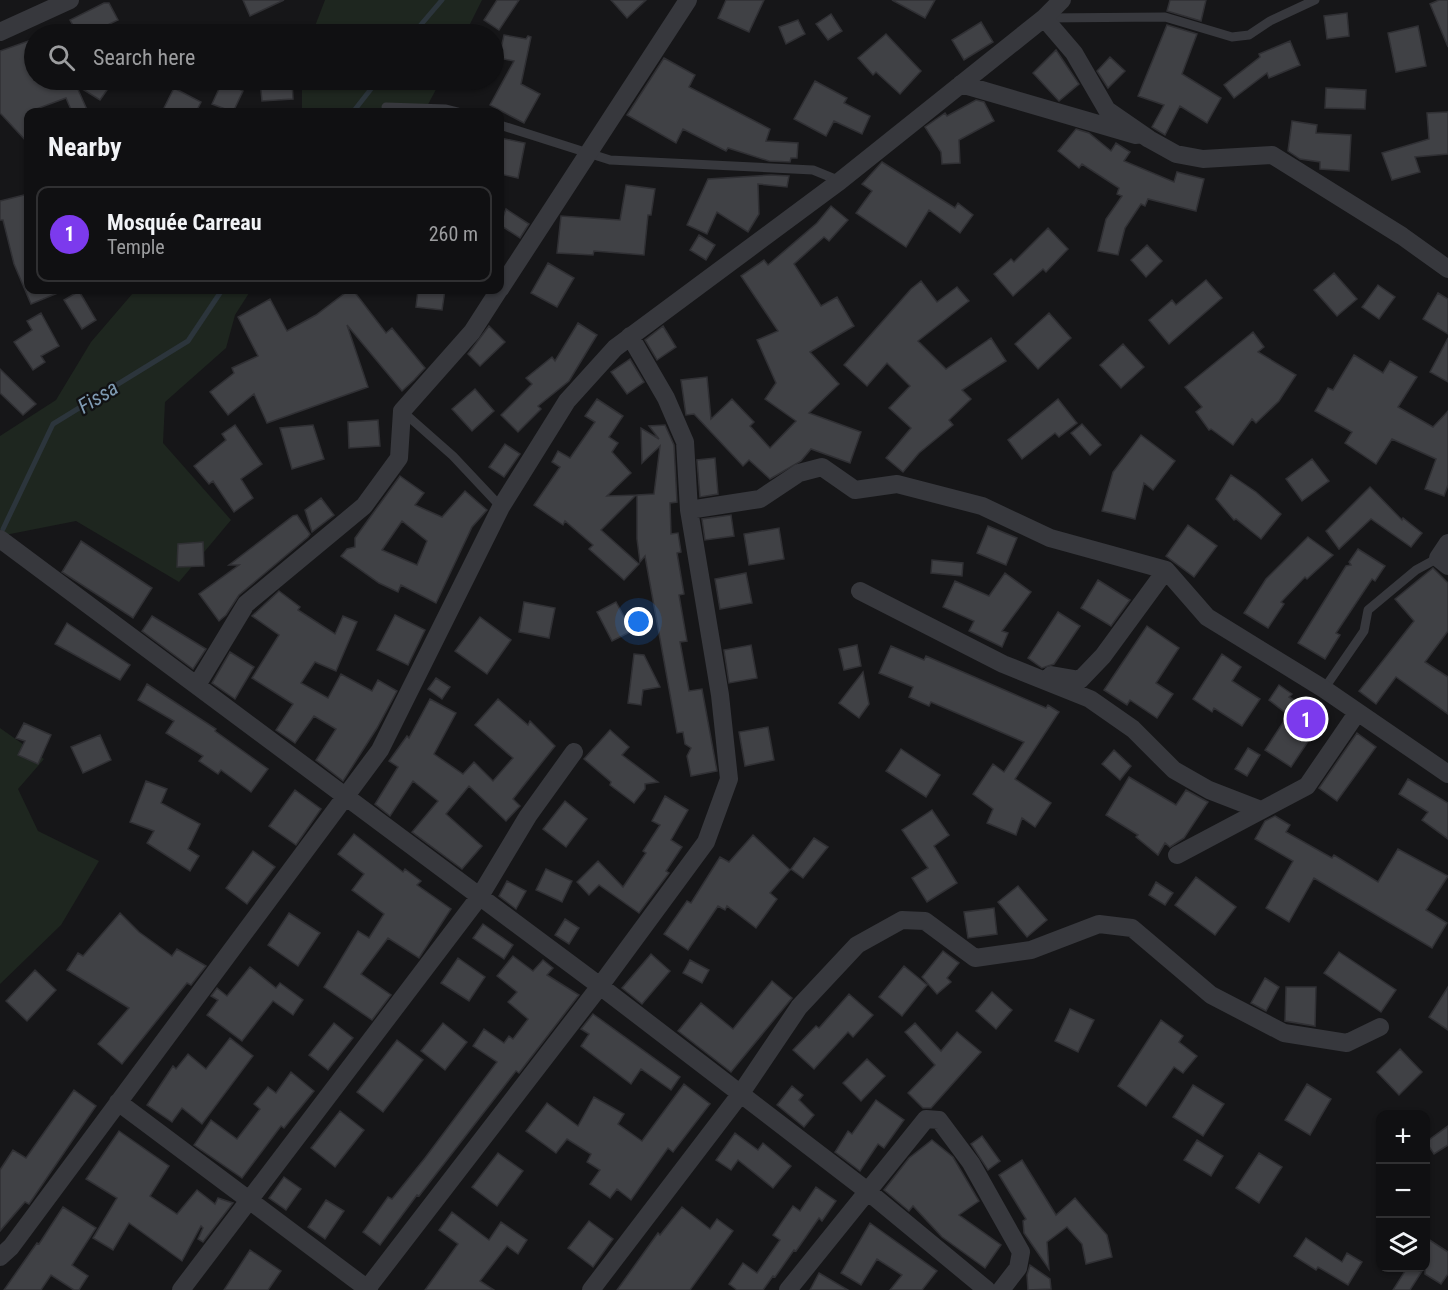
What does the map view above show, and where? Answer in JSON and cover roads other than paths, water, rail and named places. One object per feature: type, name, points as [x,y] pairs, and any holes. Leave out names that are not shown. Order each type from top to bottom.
[{"type":"street","points":[[0,32],[70,0]]},
{"type":"street","points":[[504,281],[688,0]]},
{"type":"street","points":[[0,1257],[11,1247],[380,750],[501,507],[567,401],[615,348],[840,181],[1044,18],[1062,0]]},
{"type":"street","points":[[1044,18],[1074,53],[1107,110],[1149,139],[1176,154],[1203,159],[1272,155],[1402,236],[1448,269]]},
{"type":"street","points":[[961,84],[1149,139]]},
{"type":"street","points":[[197,685],[246,604],[364,506],[399,458],[402,411],[472,332],[496,294]]},
{"type":"street","points":[[118,1102],[367,1290],[600,986],[706,842],[729,779],[720,694],[688,510],[685,442],[666,398],[630,336]]},
{"type":"street","points":[[688,510],[760,499],[799,473],[822,467],[855,490],[897,484],[982,506],[1050,538],[1166,570],[1207,617],[1324,689],[1448,774]]},
{"type":"street","points":[[0,538],[600,986],[866,1191],[982,1289]]},
{"type":"street","points":[[1443,562],[1448,543]]},
{"type":"street","points":[[1018,670],[1080,680],[1103,656],[1166,570]]},
{"type":"street","points":[[860,591],[1018,670],[1090,699],[1133,729],[1174,770],[1209,790],[1258,809]]},
{"type":"street","points":[[1177,855],[1258,809],[1307,786],[1357,713]]},
{"type":"street","points":[[181,1290],[480,896],[528,816],[574,752]]},
{"type":"street","points":[[591,1290],[740,1095],[799,1007],[857,945],[903,920],[925,921],[975,958],[1031,950],[1099,924],[1132,928],[1211,995],[1284,1033],[1347,1043],[1380,1027]]},
{"type":"street","points":[[788,1290],[926,1119],[939,1120],[971,1163],[1022,1252],[1018,1268],[1001,1290]]},
{"type":"lane","points":[[1044,18],[1165,17],[1232,37],[1249,35],[1270,21],[1315,0]]},
{"type":"lane","points":[[386,107],[416,108]]},
{"type":"lane","points":[[504,126],[610,160],[813,170],[840,181]]},
{"type":"lane","points":[[402,411],[453,456],[501,507]]},
{"type":"lane","points":[[1324,689],[1364,631],[1368,610],[1416,570],[1443,562]]},
{"type":"waterway","name":"Fissa","points":[[422,24],[442,0]]},
{"type":"waterway","name":"Fissa","points":[[356,108],[370,90]]},
{"type":"waterway","name":"Fissa","points":[[3,529],[53,424],[188,341],[219,294]]},
{"type":"place","name":"Mosquée Carreau","points":[[1306,719]]}]
